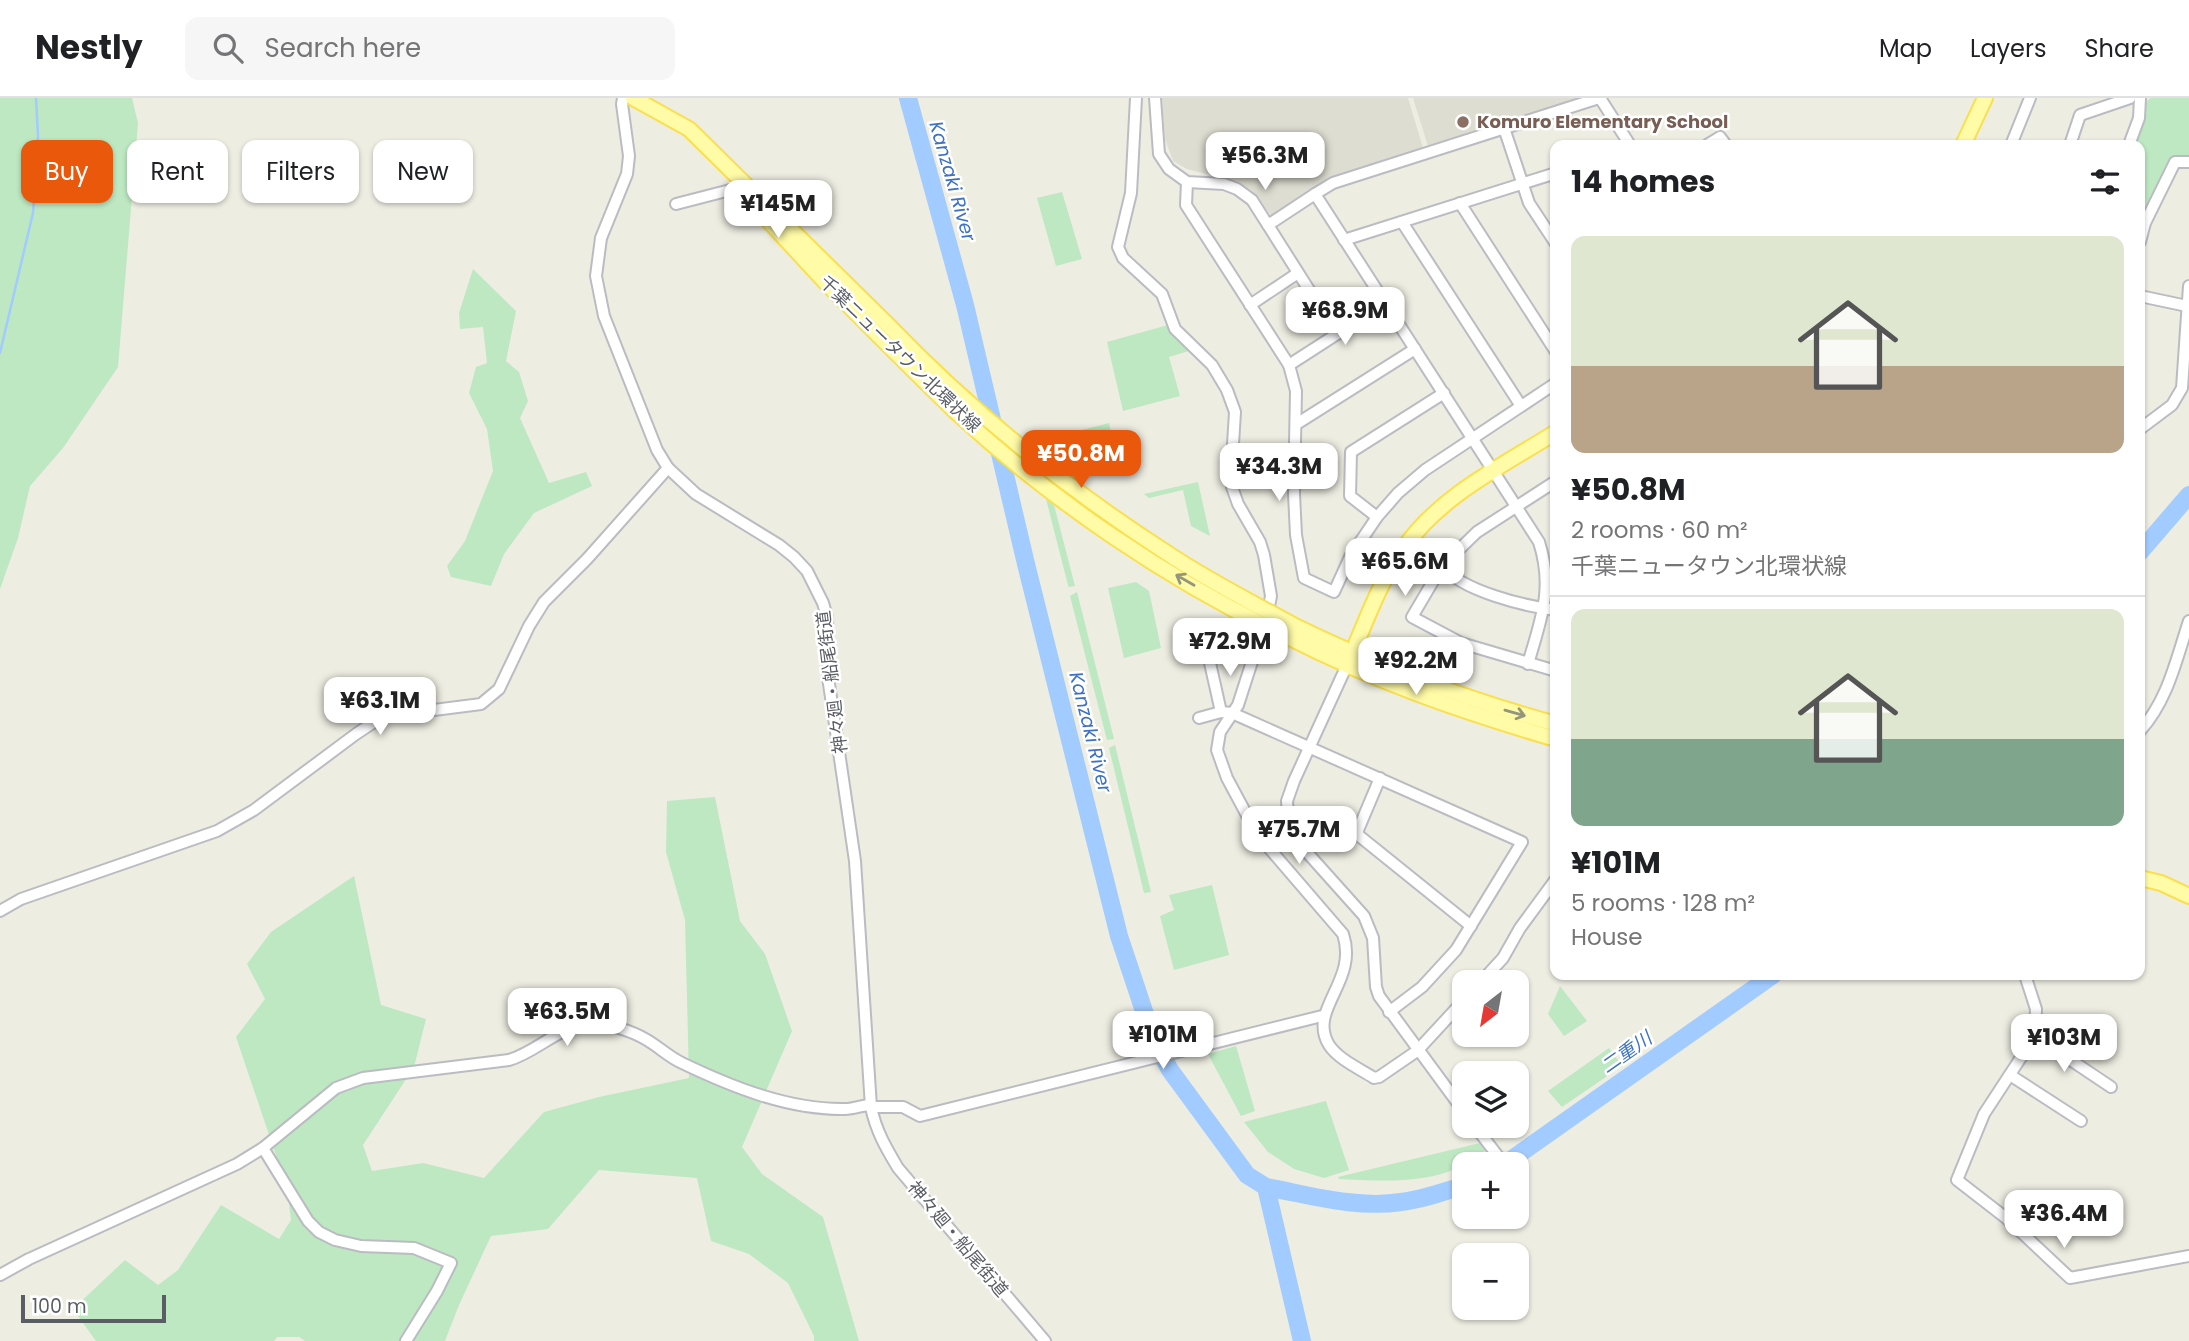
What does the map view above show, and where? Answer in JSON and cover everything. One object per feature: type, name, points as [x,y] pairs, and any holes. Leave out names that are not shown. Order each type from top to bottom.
[{"type":"main road","name":"千葉ニュータウン北環状線","points":[[633,98],[689,129],[884,331],[956,411],[1060,497],[1159,565],[1256,622],[1290,631],[1475,715],[1550,737]]},
{"type":"main road","points":[[1966,140],[1985,98]]},
{"type":"main road","name":"千葉ニュータウン北環状線","points":[[689,129],[738,188],[826,283],[884,331]]},
{"type":"main road","points":[[1350,659],[1386,578],[1411,538],[1446,503],[1550,436]]},
{"type":"main road","name":"千葉ニュータウン北環状線","points":[[1350,659],[1550,722]]},
{"type":"main road","points":[[2145,879],[2161,883],[2189,896]]},
{"type":"main road","points":[[2161,883],[2189,882]]},
{"type":"street","name":"神々廻・船尾街道","points":[[623,98],[629,156],[627,174],[599,247],[596,276],[598,293],[615,347],[657,450],[668,468],[696,494],[794,557],[807,571],[827,617],[828,677],[849,809],[859,902],[871,1106],[882,1142],[898,1168],[1045,1341]]},
{"type":"street","points":[[1136,98],[1131,193],[1118,247],[1123,258],[1162,294],[1175,330],[1212,365],[1227,390],[1235,412],[1232,487],[1238,504],[1260,542],[1269,572],[1271,596],[1268,611],[1238,705],[1227,712],[1199,718]]},
{"type":"street","points":[[1155,98],[1159,154],[1169,169],[1187,182],[1224,184],[1237,189],[1252,200],[1337,334]]},
{"type":"street","points":[[1268,225],[1334,183],[1599,98],[1627,140]]},
{"type":"street","points":[[2013,140],[2030,98]]},
{"type":"street","points":[[2072,140],[2080,115],[2130,98]]},
{"type":"street","points":[[2131,140],[2139,118],[2140,98]]},
{"type":"street","points":[[1504,128],[1529,203],[1550,235]]},
{"type":"street","points":[[2145,223],[2175,162],[2189,162]]},
{"type":"street","points":[[1345,240],[1550,175]]},
{"type":"street","points":[[1187,182],[1186,205],[1289,365],[1296,391],[1296,535],[1304,578],[1334,592],[1350,558],[1377,517],[1398,493],[1425,470],[1550,387]]},
{"type":"street","points":[[676,204],[738,188]]},
{"type":"street","points":[[1315,194],[1539,542],[1546,564],[1547,585],[1528,664]]},
{"type":"street","points":[[1460,203],[1550,343]]},
{"type":"street","points":[[1402,222],[1521,406]]},
{"type":"street","points":[[1250,305],[1298,274]]},
{"type":"street","points":[[2145,425],[2172,405],[2182,388],[2189,286]]},
{"type":"street","points":[[2145,297],[2187,306]]},
{"type":"street","points":[[1289,365],[1385,303]]},
{"type":"street","points":[[1298,423],[1415,349]]},
{"type":"street","points":[[1377,517],[1350,496],[1351,452],[1444,393]]},
{"type":"street","points":[[0,911],[20,898],[217,831],[254,810],[377,720],[398,711],[481,704],[499,689],[544,601],[587,559],[668,468]]},
{"type":"street","points":[[1550,485],[1477,533],[1442,566],[1412,617],[1461,643],[1550,670]]},
{"type":"street","points":[[1442,566],[1447,573],[1474,589],[1550,609]]},
{"type":"street","points":[[2145,725],[2159,707],[2189,621]]},
{"type":"street","points":[[1208,654],[1227,712],[1216,745],[1227,778],[1258,834],[1338,925],[1347,944],[1346,966],[1322,1016],[1329,1045],[1374,1078],[1379,1077],[1417,1051],[1452,1013]]},
{"type":"street","points":[[1350,659],[1287,801],[1292,828],[1304,849],[1364,916],[1373,938],[1376,987],[1389,1012],[1452,1096]]},
{"type":"street","points":[[1227,712],[1522,842],[1471,926],[1437,973],[1422,988],[1389,1012]]},
{"type":"street","points":[[1380,778],[1358,830],[1359,835],[1471,926]]},
{"type":"street","points":[[1492,970],[1503,958],[1520,928],[1550,887]]},
{"type":"street","points":[[2027,980],[2036,1009],[2035,1036],[1984,1114],[1957,1180],[2006,1218],[2070,1278],[2189,1256]]},
{"type":"street","points":[[0,1275],[29,1259],[237,1164],[263,1148],[336,1088],[363,1077],[509,1060],[526,1055],[573,1026],[593,1023],[627,1031],[645,1039],[678,1062],[755,1093],[818,1107],[849,1110],[858,1105],[903,1107],[920,1116],[1322,1016]]},
{"type":"street","points":[[2035,1036],[2111,1087]]},
{"type":"street","points":[[2010,1075],[2081,1121]]},
{"type":"street","points":[[263,1148],[308,1221],[319,1232],[335,1240],[361,1245],[414,1248],[451,1263],[437,1291],[405,1341]]},
{"type":"shaded area","points":[[1162,98],[1408,98],[1423,148],[1332,177],[1271,215],[1252,191],[1241,183],[1187,169],[1173,161],[1165,139]]},
{"type":"shaded area","name":"Komuro Elementary School","points":[[1413,98],[1581,98],[1428,146]]},
{"type":"green space","points":[[0,98],[132,98],[138,123],[137,140],[127,140],[127,203],[131,203],[118,367],[63,448],[30,486],[18,538],[0,589]]},
{"type":"green space","points":[[2151,98],[2189,98],[2189,156],[2171,157],[2145,216],[2145,140],[2137,140],[2144,118],[2145,102]]},
{"type":"green space","points":[[1062,192],[1082,259],[1056,266],[1037,198]]},
{"type":"green space","points":[[473,269],[516,311],[506,361],[519,372],[528,401],[520,418],[549,483],[586,472],[592,486],[534,513],[504,554],[491,586],[451,577],[447,566],[465,541],[493,471],[487,429],[469,393],[476,367],[487,363],[483,327],[460,329],[459,313]]},
{"type":"green space","points":[[1168,325],[1175,337],[1192,350],[1169,357],[1180,396],[1123,411],[1107,342]]},
{"type":"green space","points":[[1109,423],[1120,476],[1066,434]]},
{"type":"green space","points":[[1198,482],[1210,536],[1191,526],[1183,490],[1149,498],[1144,494]]},
{"type":"green space","points":[[1046,499],[1054,505],[1075,586],[1068,585]]},
{"type":"green space","points":[[1136,582],[1149,591],[1161,648],[1124,658],[1108,588]]},
{"type":"green space","points":[[1077,592],[1114,739],[1107,740],[1070,596]]},
{"type":"green space","points":[[1115,745],[1151,892],[1144,893],[1109,748]]},
{"type":"green space","points":[[715,797],[740,921],[765,954],[792,1031],[742,1147],[762,1174],[823,1217],[859,1341],[814,1341],[788,1283],[749,1254],[711,1241],[697,1178],[599,1170],[548,1229],[491,1236],[445,1341],[305,1341],[299,1337],[277,1337],[274,1341],[96,1341],[73,1309],[125,1260],[158,1285],[178,1270],[221,1205],[279,1239],[291,1220],[287,1188],[236,1037],[265,999],[247,964],[271,932],[354,876],[381,1005],[426,1019],[414,1067],[363,1145],[372,1171],[423,1163],[484,1178],[544,1112],[689,1078],[685,920],[666,852],[667,801]]},
{"type":"green space","points":[[1212,885],[1229,955],[1174,970],[1160,916],[1174,910],[1169,895]]},
{"type":"green space","points":[[1560,986],[1587,1021],[1564,1036],[1548,1014]]},
{"type":"green space","points":[[1236,1046],[1255,1111],[1241,1116],[1208,1054]]},
{"type":"green space","points":[[1609,1048],[1622,1066],[1562,1107],[1548,1091]]},
{"type":"green space","points":[[1326,1101],[1349,1170],[1324,1178],[1294,1169],[1268,1152],[1244,1122]]},
{"type":"green space","points":[[1480,1143],[1485,1151],[1452,1152],[1452,1170],[1430,1177],[1383,1181],[1338,1177]]},
{"type":"waterway","points":[[0,353],[33,213],[38,136],[36,98]]},
{"type":"waterway","name":"Kanzaki River","points":[[908,98],[965,305],[1026,564],[1119,936],[1154,1041],[1170,1070],[1247,1175],[1266,1187],[1302,1341]]},
{"type":"waterway","name":"二重川","points":[[2145,546],[2189,495]]},
{"type":"waterway","name":"二重川","points":[[1522,1152],[1766,980]]},
{"type":"waterway","name":"二重川","points":[[1266,1187],[1367,1204],[1401,1202],[1452,1189]]},
{"type":"place","name":"Komuro Elementary School","points":[[1463,122]]}]
